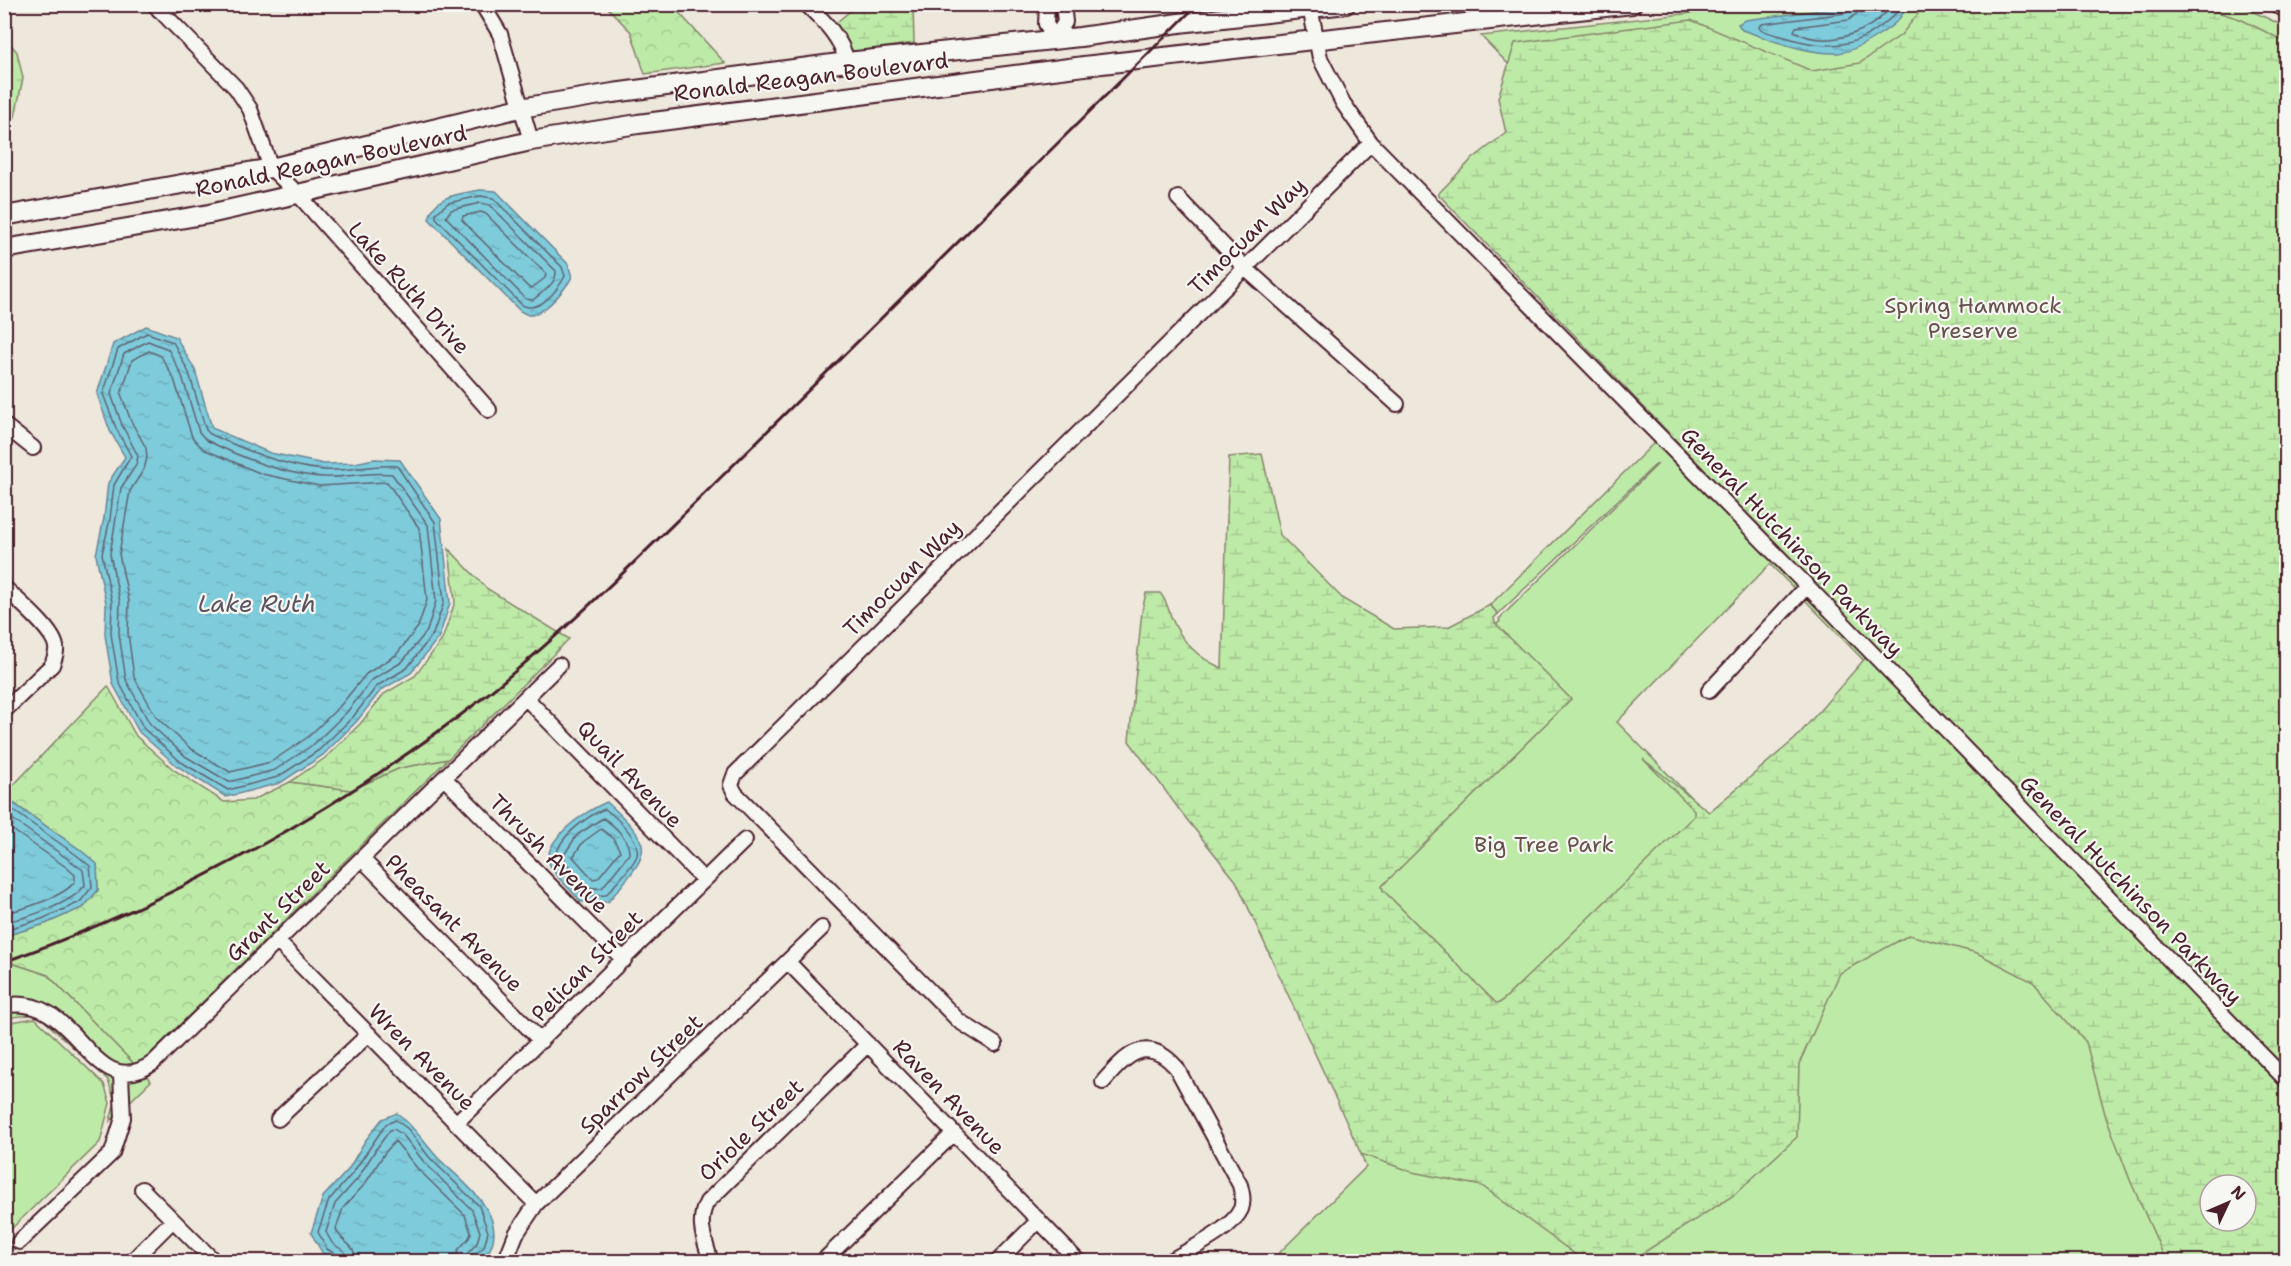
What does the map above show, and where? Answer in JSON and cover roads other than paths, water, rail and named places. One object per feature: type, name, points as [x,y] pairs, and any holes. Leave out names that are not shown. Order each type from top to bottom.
[{"type":"main road","name":"Ronald Reagan Boulevard","points":[[4,216],[271,168],[520,108],[613,93],[847,62],[1080,38],[1346,4]]},
{"type":"main road","name":"Ronald Reagan Boulevard","points":[[4,249],[209,214],[531,141],[734,110],[1060,69],[1632,4]]},
{"type":"main road","points":[[2279,4],[2286,8]]},
{"type":"main road","points":[[1054,39],[1060,69]]},
{"type":"street","points":[[157,7],[178,4]]},
{"type":"street","points":[[482,4],[500,34],[531,141]]},
{"type":"street","points":[[806,4],[833,34],[847,62]]},
{"type":"street","points":[[1047,4],[1046,24],[1054,39],[1065,22],[1063,4]]},
{"type":"street","points":[[157,7],[236,88],[250,109],[271,168]]},
{"type":"street","name":"General Hutchinson Parkway","points":[[1310,7],[1320,58],[1343,103],[1371,143],[1807,586],[2286,1080]]},
{"type":"street","name":"Timocuan Way","points":[[995,1044],[959,1021],[735,793],[731,784],[735,774],[1371,143]]},
{"type":"street","name":"Lake Ruth Drive","points":[[271,168],[298,194],[489,410]]},
{"type":"street","points":[[1178,198],[1245,268],[1397,404]]},
{"type":"street","points":[[4,425],[33,448]]},
{"type":"street","points":[[1709,691],[1807,586]]},
{"type":"street","points":[[4,587],[50,634],[56,645],[56,655],[52,665],[4,711]]},
{"type":"street","name":"Grant Street","points":[[121,1075],[142,1071],[153,1064],[559,665]]},
{"type":"street","name":"Quail Avenue","points":[[526,698],[704,880]]},
{"type":"street","name":"Thrush Avenue","points":[[444,778],[624,960]]},
{"type":"street","name":"Pelican Street","points":[[458,1122],[745,840]]},
{"type":"street","name":"Pheasant Avenue","points":[[362,859],[541,1041]]},
{"type":"street","name":"Sparrow Street","points":[[505,1262],[516,1234],[536,1204],[822,928]]},
{"type":"street","name":"Wren Avenue","points":[[277,941],[458,1122],[536,1204]]},
{"type":"street","name":"Raven Avenue","points":[[788,962],[1079,1262]]},
{"type":"street","points":[[4,1006],[24,1004],[39,1007],[56,1017],[98,1060],[121,1075],[123,1118],[112,1153],[19,1242]]},
{"type":"street","points":[[278,1119],[369,1034]]},
{"type":"street","name":"Oriole Street","points":[[711,1262],[700,1225],[701,1213],[707,1202],[868,1044]]},
{"type":"street","points":[[1103,1082],[1129,1054],[1149,1051],[1169,1059],[1176,1067],[1240,1185],[1243,1197],[1241,1209],[1230,1223],[1169,1262]]},
{"type":"street","points":[[822,1262],[954,1133]]},
{"type":"street","points":[[142,1189],[215,1262]]},
{"type":"street","points":[[131,1262],[173,1220]]},
{"type":"street","points":[[997,1262],[1039,1220]]},
{"type":"water","points":[[1868,4],[1905,5],[1906,7],[1899,19],[1888,29],[1860,46],[1838,53],[1789,46],[1742,30],[1738,24],[1745,20]]},
{"type":"water","points":[[480,190],[496,191],[568,264],[572,277],[559,295],[541,311],[528,315],[519,310],[429,219],[436,205],[442,200]]},
{"type":"water","name":"Lake Ruth","points":[[146,326],[176,337],[195,370],[212,428],[270,453],[324,464],[355,463],[374,459],[400,460],[441,519],[450,603],[439,637],[411,673],[381,690],[357,721],[323,755],[280,783],[226,797],[177,766],[139,732],[113,684],[105,635],[106,603],[96,555],[104,518],[108,483],[125,457],[110,431],[97,394],[113,344]]},
{"type":"water","points":[[4,797],[97,864],[98,890],[84,907],[45,924],[5,936]]},
{"type":"water","points":[[607,802],[635,831],[641,842],[642,851],[632,872],[608,902],[581,902],[552,869],[549,859],[551,849],[557,838],[576,820]]},
{"type":"water","points":[[397,1113],[438,1158],[469,1187],[487,1210],[493,1223],[494,1236],[490,1249],[476,1261],[339,1261],[323,1254],[311,1233],[323,1197],[348,1170],[365,1141],[382,1119]]},
{"type":"railway","points":[[4,962],[125,913],[185,886],[242,856],[355,789],[409,753],[493,690],[581,613],[638,559],[1198,4]]},
{"type":"park label","name":"Spring Hammock Preserve","points":[[1973,318]]},
{"type":"park label","name":"Big Tree Park","points":[[1544,844]]}]
